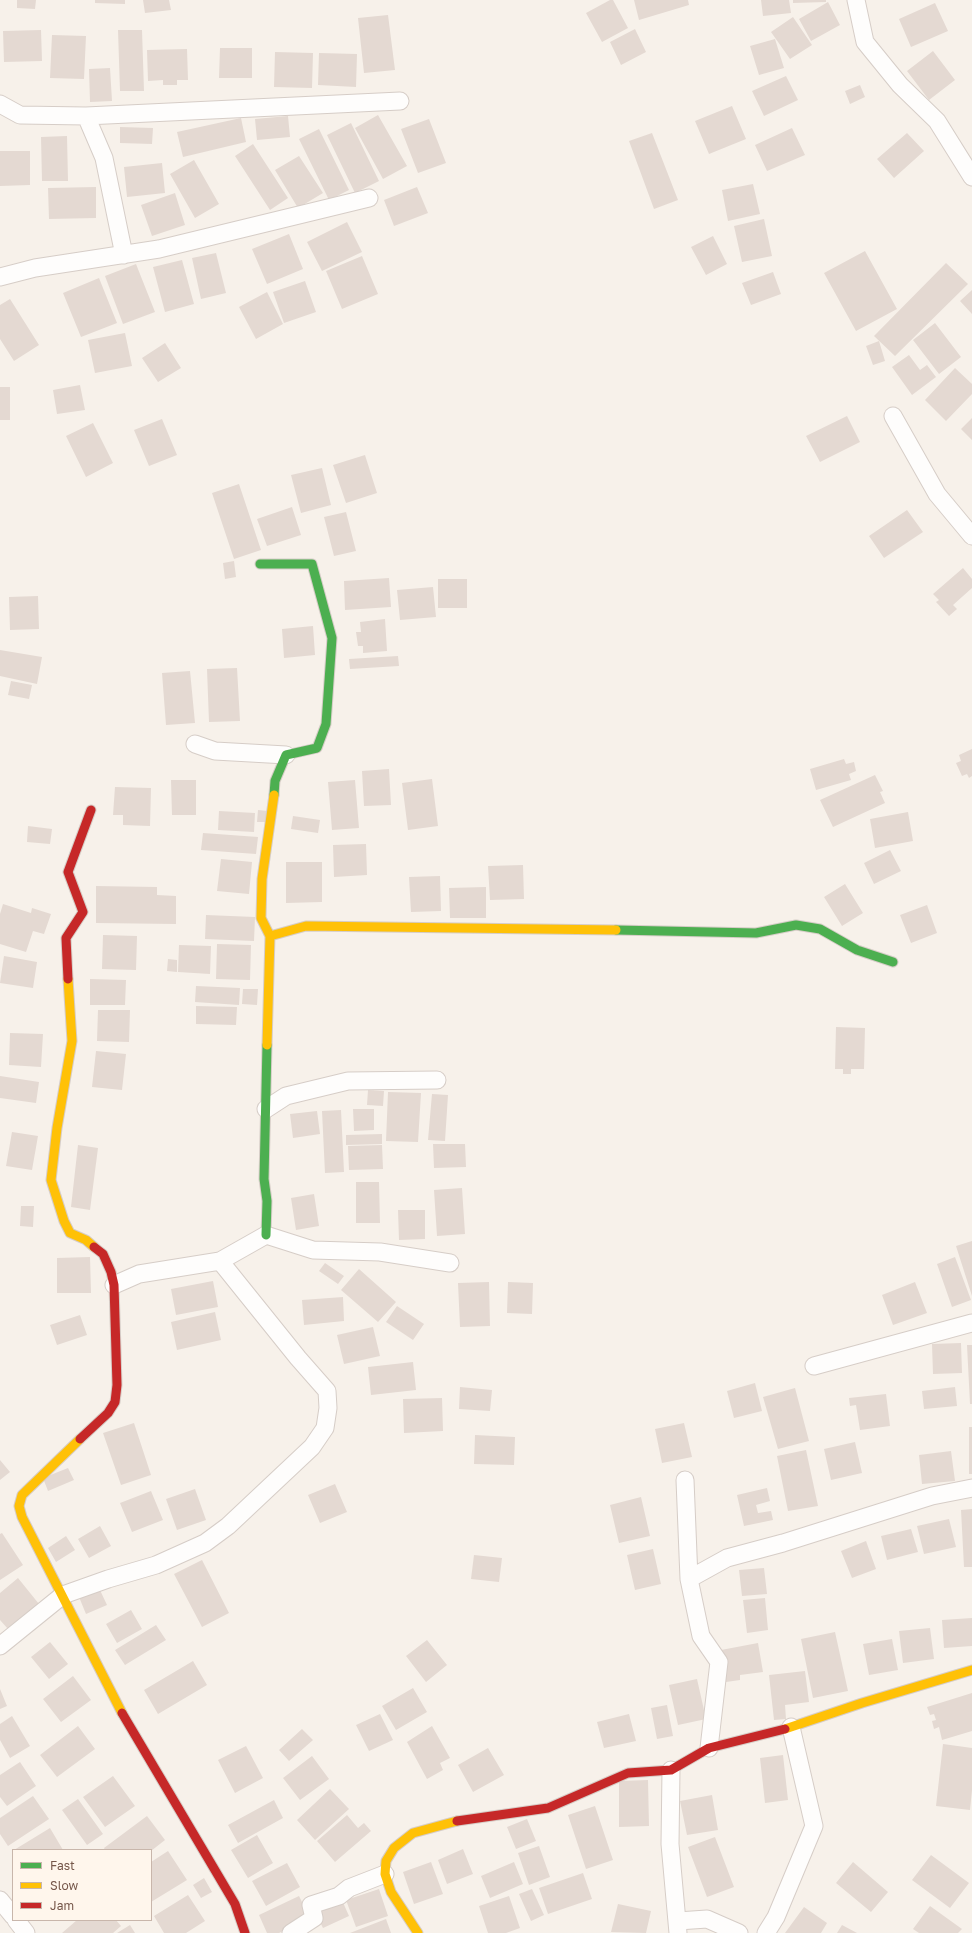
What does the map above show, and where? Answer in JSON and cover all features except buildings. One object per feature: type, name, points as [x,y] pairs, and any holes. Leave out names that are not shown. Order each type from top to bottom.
[{"type":"street","points":[[856,0],[865,42],[900,85],[937,121],[972,177]]},
{"type":"street","points":[[0,104],[20,114],[86,116],[400,101]]},
{"type":"street","points":[[86,116],[104,158],[124,255]]},
{"type":"street","points":[[0,277],[35,268],[159,249],[369,198]]},
{"type":"street","points":[[893,416],[937,494],[972,536]]},
{"type":"street","points":[[195,744],[215,751],[286,755],[317,748],[324,730],[326,724],[332,638],[312,564],[260,564]]},
{"type":"street","points":[[266,1235],[267,1201],[264,1179],[270,936],[261,918],[262,879],[271,824],[275,781],[286,755]]},
{"type":"street","points":[[91,810],[68,872],[83,912],[66,938],[72,1041],[57,1128],[51,1180],[70,1234],[86,1240],[103,1254],[114,1285],[117,1385],[115,1402],[108,1413],[22,1495],[19,1506],[22,1517],[63,1595],[129,1728],[191,1828],[235,1904],[245,1933]]},
{"type":"street","points":[[270,936],[306,926],[550,928],[756,933],[796,925],[820,929],[857,950],[893,962]]},
{"type":"street","points":[[266,1109],[286,1096],[348,1081],[437,1080]]},
{"type":"street","points":[[266,1084],[286,1096]]},
{"type":"street","points":[[114,1285],[139,1274],[220,1261],[266,1235],[313,1250],[380,1252],[450,1262]]},
{"type":"street","points":[[0,1646],[63,1595],[108,1579],[156,1565],[206,1543],[228,1526],[312,1447],[325,1428],[328,1408],[327,1391],[298,1358],[220,1261]]},
{"type":"street","points":[[814,1366],[972,1323]]},
{"type":"street","points":[[685,1480],[689,1579],[701,1636],[719,1662],[709,1748]]},
{"type":"street","points":[[689,1579],[727,1558],[783,1543],[932,1496],[972,1488]]},
{"type":"street","points":[[418,1933],[391,1892],[385,1874],[386,1861],[394,1848],[413,1833],[449,1822],[548,1808],[628,1773],[671,1770],[709,1748],[791,1727],[862,1703],[972,1670]]},
{"type":"street","points":[[766,1933],[776,1917],[814,1826],[791,1727]]},
{"type":"street","points":[[671,1770],[670,1844],[678,1927],[707,1919],[739,1933]]},
{"type":"street","points":[[291,1933],[314,1918],[311,1905],[339,1896],[349,1888],[385,1874]]},
{"type":"street","points":[[0,1900],[12,1915]]},
{"type":"street","points":[[17,1921],[26,1933]]},
{"type":"traffic: fast","points":[[260,564],[312,564],[332,638],[326,724],[317,748],[286,755],[275,781],[274,795]]},
{"type":"traffic: fast","points":[[616,930],[756,933],[796,925],[820,929],[857,950],[893,962]]},
{"type":"traffic: fast","points":[[266,1235],[267,1201],[264,1179],[267,1045]]},
{"type":"traffic: slow","points":[[267,1045],[270,936],[261,918],[262,879],[274,795]]},
{"type":"traffic: slow","points":[[270,936],[306,926],[616,930]]},
{"type":"traffic: slow","points":[[68,979],[72,1041],[57,1128],[51,1180],[64,1221],[70,1233],[86,1240],[94,1247]]},
{"type":"traffic: slow","points":[[80,1439],[22,1495],[19,1506],[22,1517],[122,1713]]},
{"type":"traffic: slow","points":[[785,1729],[862,1703],[972,1670]]},
{"type":"traffic: slow","points":[[418,1933],[391,1892],[385,1874],[386,1861],[394,1848],[413,1833],[457,1821]]},
{"type":"traffic: jam","points":[[68,979],[66,938],[83,912],[68,872],[91,810]]},
{"type":"traffic: jam","points":[[80,1439],[108,1413],[115,1402],[117,1385],[114,1285],[111,1272],[103,1254],[94,1247]]},
{"type":"traffic: jam","points":[[122,1713],[235,1904],[245,1933]]},
{"type":"traffic: jam","points":[[457,1821],[548,1808],[628,1773],[671,1770],[709,1748],[785,1729]]}]
